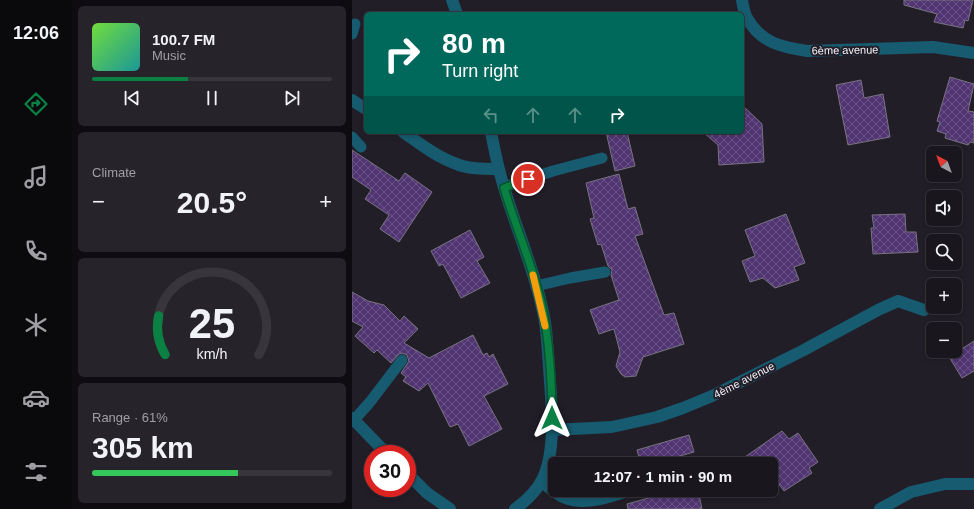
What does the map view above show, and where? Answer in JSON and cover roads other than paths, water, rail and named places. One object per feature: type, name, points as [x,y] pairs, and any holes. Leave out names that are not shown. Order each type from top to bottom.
[{"type":"street","points":[[452,0],[456,12]]},
{"type":"street","name":"6ème avenue","points":[[742,0],[747,18],[762,37],[777,45],[790,48],[807,51],[934,47],[974,53]]},
{"type":"street","points":[[352,100],[364,108]]},
{"type":"street","points":[[405,134],[434,153],[455,164],[480,169],[498,169]]},
{"type":"street","points":[[491,134],[498,169],[522,239],[536,286],[544,321],[551,396],[552,430],[548,463],[541,482],[534,492],[522,504],[514,509]]},
{"type":"street","name":"4ème avenue","points":[[552,430],[612,427],[657,417],[712,396],[898,301],[924,310]]},
{"type":"street","points":[[353,419],[378,445]]},
{"type":"street","points":[[416,482],[427,493],[450,509]]},
{"type":"street","points":[[880,509],[912,492],[945,484],[974,484]]},
{"type":"lane","points":[[352,138],[361,147]]},
{"type":"lane","points":[[504,188],[553,171],[602,158]]},
{"type":"lane","points":[[536,286],[605,272]]},
{"type":"lane","points":[[353,419],[370,402],[402,360]]},
{"type":"lane","points":[[541,482],[548,487]]},
{"type":"lane","points":[[563,497],[580,502],[608,497]]}]
